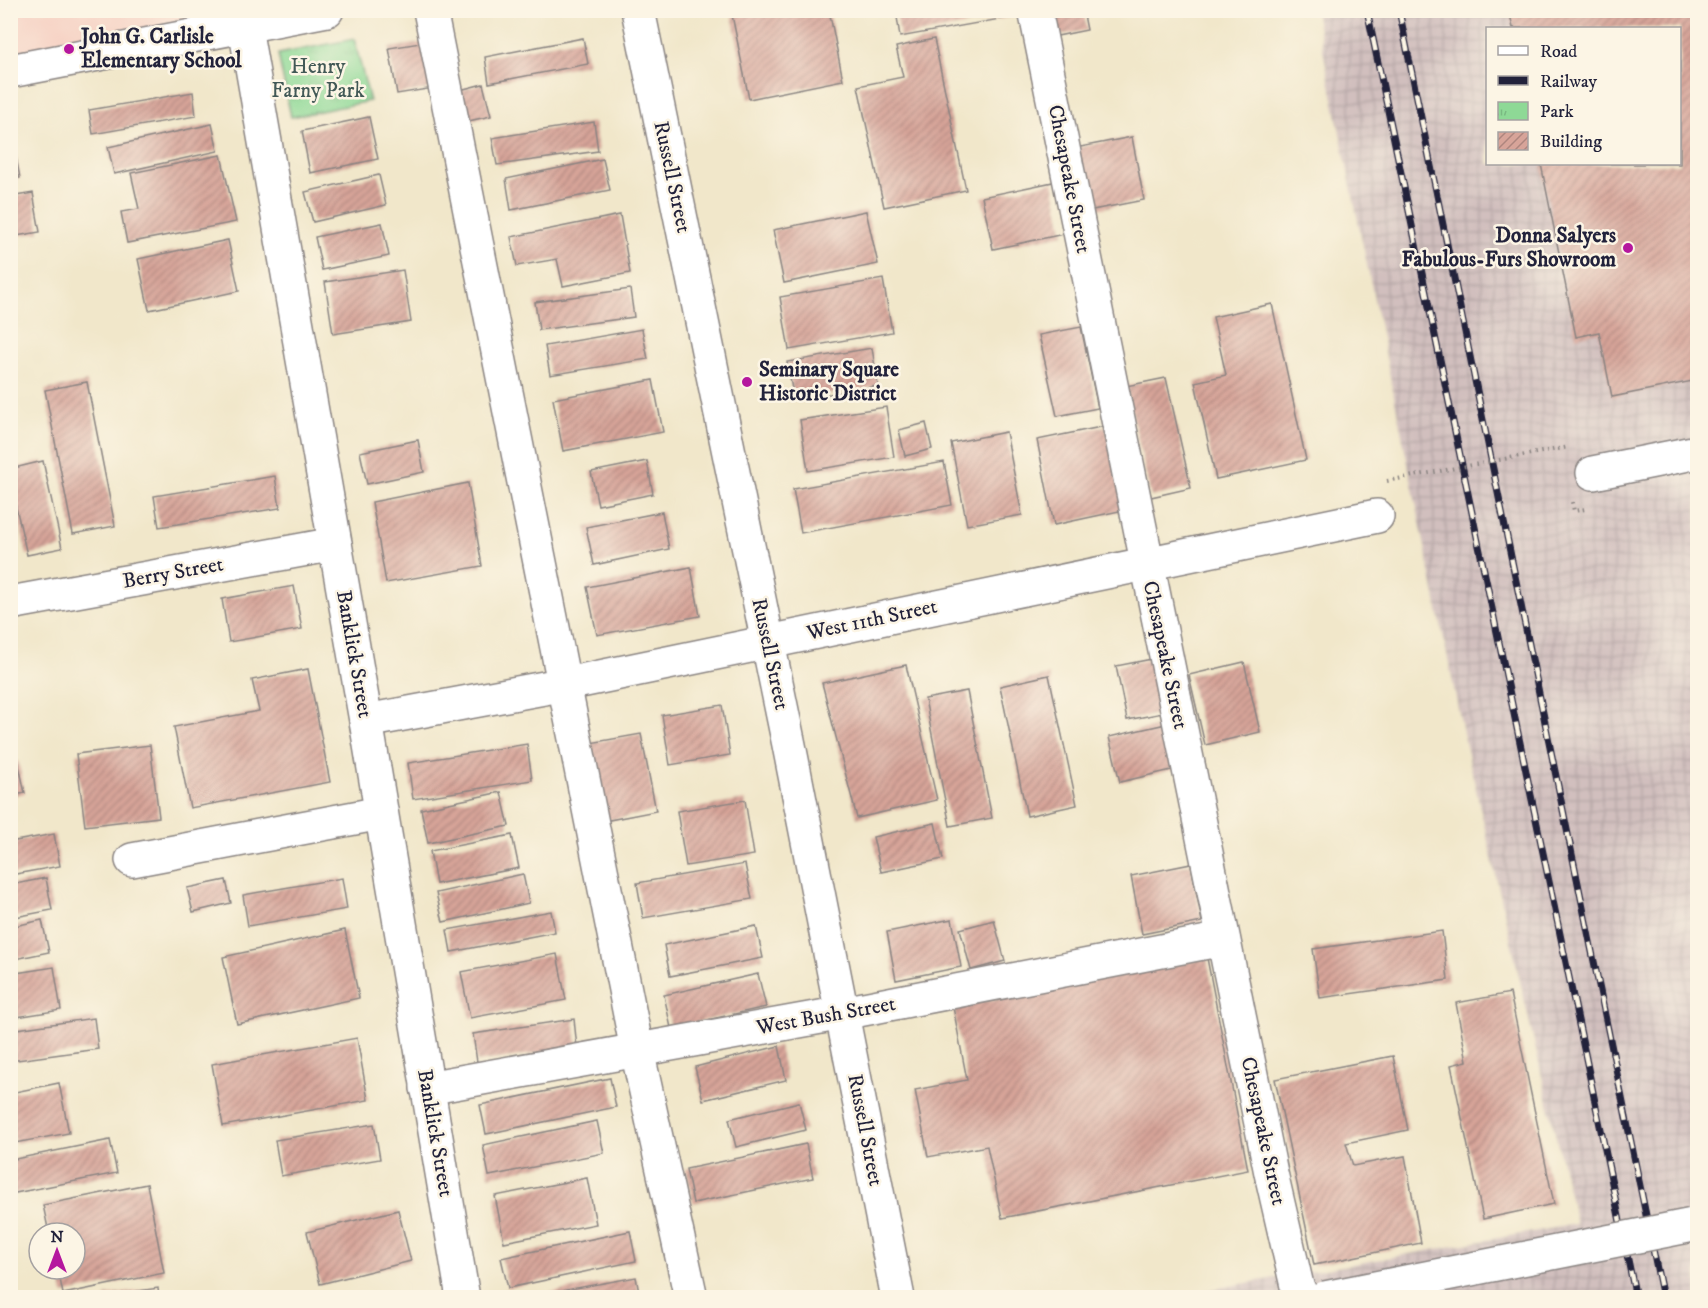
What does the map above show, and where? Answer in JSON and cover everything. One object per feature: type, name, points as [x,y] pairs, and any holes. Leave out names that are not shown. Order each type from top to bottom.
[{"type":"street","points":[[10,71],[244,19],[327,10]]},
{"type":"street","points":[[430,10],[566,684],[637,1050],[691,1298]]},
{"type":"street","name":"Russell Street","points":[[638,10],[843,1013],[898,1298]]},
{"type":"street","name":"Chesapeake Street","points":[[1035,10],[1271,1173],[1297,1286],[1303,1298]]},
{"type":"street","name":"Banklick Street","points":[[244,19],[463,1298]]},
{"type":"street","points":[[1593,473],[1698,452]]},
{"type":"street","name":"West 11th Street","points":[[366,721],[566,684],[1377,516]]},
{"type":"street","name":"Berry Street","points":[[10,603],[335,544]]},
{"type":"street","points":[[132,860],[381,813]]},
{"type":"street","name":"West Bush Street","points":[[427,1088],[843,1013],[1224,939]]},
{"type":"street","points":[[1325,1298],[1698,1224]]},
{"type":"path","points":[[1387,481],[1552,450]]},
{"type":"shaded area","name":"John G. Carlisle Elementary School","points":[[11,11],[242,11],[11,71]]},
{"type":"shaded area","points":[[1315,11],[1697,11],[1697,1297],[1164,1298],[1576,1224],[1464,737]]},
{"type":"green space","name":"Henry Farny Park","points":[[354,39],[370,101],[291,117],[278,54]]},
{"type":"building","points":[[731,10],[829,10],[843,80],[749,99]]},
{"type":"building","points":[[896,10],[1016,10],[1017,16],[900,37]]},
{"type":"building","points":[[1046,10],[1083,10],[1087,30],[1052,37]]},
{"type":"building","name":"Donna Salyers Fabulous-Furs Showroom","points":[[1509,10],[1698,10],[1698,380],[1612,397],[1599,332],[1576,337],[1541,165],[1681,165],[1681,27],[1513,27]]},
{"type":"building","points":[[583,38],[588,64],[489,83],[485,57]]},
{"type":"building","points":[[934,39],[966,190],[884,207],[858,86],[903,77],[896,47]]},
{"type":"building","points":[[426,42],[434,88],[397,94],[389,48]]},
{"type":"building","points":[[483,84],[491,116],[464,122],[456,91]]},
{"type":"building","points":[[193,92],[196,116],[93,134],[89,110]]},
{"type":"building","points":[[369,117],[378,159],[310,173],[302,131]]},
{"type":"building","points":[[594,122],[598,151],[497,165],[492,138]]},
{"type":"building","points":[[212,124],[218,151],[114,174],[108,147]]},
{"type":"building","points":[[12,136],[20,178],[10,180],[10,137]]},
{"type":"building","points":[[1132,137],[1144,200],[1087,211],[1075,148]]},
{"type":"building","points":[[221,155],[236,222],[127,243],[121,212],[139,209],[131,173]]},
{"type":"building","points":[[603,159],[610,190],[511,210],[506,179]]},
{"type":"building","points":[[379,175],[386,205],[313,222],[305,192]]},
{"type":"building","points":[[1053,182],[1064,234],[993,249],[982,197]]},
{"type":"building","points":[[33,193],[40,232],[10,237],[10,197]]},
{"type":"building","points":[[866,211],[878,264],[784,283],[773,230]]},
{"type":"building","points":[[620,215],[630,273],[563,286],[557,259],[517,266],[511,237]]},
{"type":"building","points":[[382,223],[389,256],[322,270],[315,237]]},
{"type":"building","points":[[228,240],[239,291],[149,310],[138,259]]},
{"type":"building","points":[[403,270],[411,322],[333,334],[325,282]]},
{"type":"building","points":[[883,279],[892,332],[789,350],[780,297]]},
{"type":"building","points":[[630,289],[634,317],[539,330],[535,302]]},
{"type":"building","points":[[1272,304],[1306,460],[1216,479],[1195,382],[1226,375],[1213,317]]},
{"type":"building","points":[[1081,327],[1098,408],[1057,416],[1039,335]]},
{"type":"building","points":[[642,329],[648,359],[550,375],[545,346]]},
{"type":"building","points":[[872,348],[878,386],[794,400],[787,362]]},
{"type":"building","points":[[1166,378],[1191,488],[1151,497],[1126,386]]},
{"type":"building","points":[[653,380],[663,432],[563,451],[553,399]]},
{"type":"building","points":[[87,382],[115,526],[73,534],[45,390]]},
{"type":"building","points":[[886,407],[894,457],[808,471],[800,420]]},
{"type":"building","points":[[926,423],[932,449],[905,456],[899,430]]},
{"type":"building","points":[[1106,426],[1124,510],[1054,525],[1037,440]]},
{"type":"building","points":[[1006,432],[1022,515],[967,525],[951,443]]},
{"type":"building","points":[[418,440],[424,472],[367,484],[360,452]]},
{"type":"building","points":[[43,461],[62,548],[27,555],[10,481],[10,469]]},
{"type":"building","points":[[647,461],[653,494],[598,505],[591,472]]},
{"type":"building","points":[[944,462],[952,505],[801,533],[793,489]]},
{"type":"building","points":[[275,476],[280,508],[159,527],[154,496]]},
{"type":"building","points":[[468,483],[482,566],[386,583],[372,502]]},
{"type":"building","points":[[662,512],[669,549],[594,565],[586,527]]},
{"type":"building","points":[[691,567],[700,616],[597,635],[587,587]]},
{"type":"building","points":[[294,586],[302,629],[229,642],[222,599]]},
{"type":"building","points":[[1152,659],[1163,713],[1127,720],[1116,666]]},
{"type":"building","points":[[1244,662],[1260,732],[1205,745],[1189,675]]},
{"type":"building","points":[[906,665],[937,800],[857,818],[822,683]]},
{"type":"building","points":[[308,669],[330,782],[190,808],[174,727],[259,711],[252,680]]},
{"type":"building","points":[[1049,675],[1077,805],[1027,816],[1000,686]]},
{"type":"building","points":[[967,691],[992,818],[950,826],[925,699]]},
{"type":"building","points":[[722,705],[730,755],[670,765],[662,715]]},
{"type":"building","points":[[1166,724],[1176,769],[1120,782],[1109,737]]},
{"type":"building","points":[[10,730],[16,751],[10,752]]},
{"type":"building","points":[[641,734],[656,811],[604,821],[590,743]]},
{"type":"building","points":[[527,744],[532,780],[413,799],[408,763]]},
{"type":"building","points":[[150,745],[159,817],[85,826],[76,754]]},
{"type":"building","points":[[18,761],[25,793],[10,796],[10,763]]},
{"type":"building","points":[[501,792],[509,826],[428,843],[421,809]]},
{"type":"building","points":[[745,800],[754,855],[686,866],[677,811]]},
{"type":"building","points":[[935,823],[943,859],[881,872],[873,837]]},
{"type":"building","points":[[54,834],[60,866],[10,875],[10,842]]},
{"type":"building","points":[[512,835],[519,868],[436,884],[430,851]]},
{"type":"building","points":[[745,864],[752,899],[643,918],[637,883]]},
{"type":"building","points":[[1191,864],[1202,922],[1142,934],[1131,876]]},
{"type":"building","points":[[523,874],[529,903],[443,922],[436,893]]},
{"type":"building","points":[[46,878],[52,910],[10,918],[10,885]]},
{"type":"building","points":[[342,878],[347,909],[248,926],[243,895]]},
{"type":"building","points":[[226,880],[231,903],[193,912],[187,888]]},
{"type":"building","points":[[551,911],[555,932],[451,952],[447,930]]},
{"type":"building","points":[[952,919],[961,967],[896,980],[887,932]]},
{"type":"building","points":[[42,920],[49,952],[10,960],[10,927]]},
{"type":"building","points":[[994,920],[1005,961],[971,970],[960,929]]},
{"type":"building","points":[[756,926],[763,958],[670,976],[664,945]]},
{"type":"building","points":[[345,930],[359,998],[237,1024],[223,957]]},
{"type":"building","points":[[1442,931],[1448,980],[1320,998],[1313,949]]},
{"type":"building","points":[[557,954],[566,1000],[470,1018],[461,972]]},
{"type":"building","points":[[1207,958],[1248,1170],[1002,1218],[987,1146],[928,1157],[915,1090],[967,1080],[953,1007]]},
{"type":"building","points":[[54,967],[61,1010],[10,1018],[10,974]]},
{"type":"building","points":[[758,974],[766,1007],[671,1028],[664,995]]},
{"type":"building","points":[[1510,993],[1554,1204],[1483,1219],[1451,1065],[1467,1061],[1456,1003]]},
{"type":"building","points":[[94,1018],[98,1049],[10,1061],[10,1030]]},
{"type":"building","points":[[574,1019],[577,1048],[477,1062],[473,1034]]},
{"type":"building","points":[[357,1038],[368,1100],[223,1126],[212,1064]]},
{"type":"building","points":[[779,1046],[786,1080],[703,1100],[695,1067]]},
{"type":"building","points":[[1393,1056],[1408,1130],[1346,1143],[1353,1166],[1405,1156],[1421,1243],[1314,1265],[1275,1079]]},
{"type":"building","points":[[610,1078],[616,1107],[486,1134],[480,1105]]},
{"type":"building","points":[[59,1083],[69,1133],[15,1143],[10,1122],[10,1093]]},
{"type":"building","points":[[799,1102],[806,1130],[736,1147],[729,1119]]},
{"type":"building","points":[[597,1121],[604,1153],[489,1176],[483,1145]]},
{"type":"building","points":[[374,1124],[380,1159],[281,1176],[275,1140]]},
{"type":"building","points":[[110,1140],[117,1173],[10,1194],[10,1160]]},
{"type":"building","points":[[806,1144],[813,1178],[693,1203],[686,1169]]},
{"type":"building","points":[[587,1178],[596,1224],[504,1242],[495,1196]]},
{"type":"building","points":[[147,1184],[164,1273],[63,1294],[60,1281],[87,1281],[87,1221],[46,1221],[43,1205]]},
{"type":"building","points":[[398,1210],[411,1261],[320,1284],[307,1232]]},
{"type":"building","points":[[630,1231],[636,1261],[508,1288],[501,1258]]},
{"type":"building","points":[[636,1277],[640,1298],[534,1298],[533,1296]]},
{"type":"building","points":[[158,1288],[159,1298],[106,1298],[105,1296]]},
{"type":"railway","points":[[1367,10],[1636,1298]]},
{"type":"railway","points":[[1399,10],[1663,1298]]},
{"type":"place","name":"John G. Carlisle Elementary School","points":[[69,49]]},
{"type":"place","name":"Donna Salyers Fabulous-Furs Showroom","points":[[1628,248]]},
{"type":"place","name":"Seminary Square Historic District","points":[[747,382]]}]
